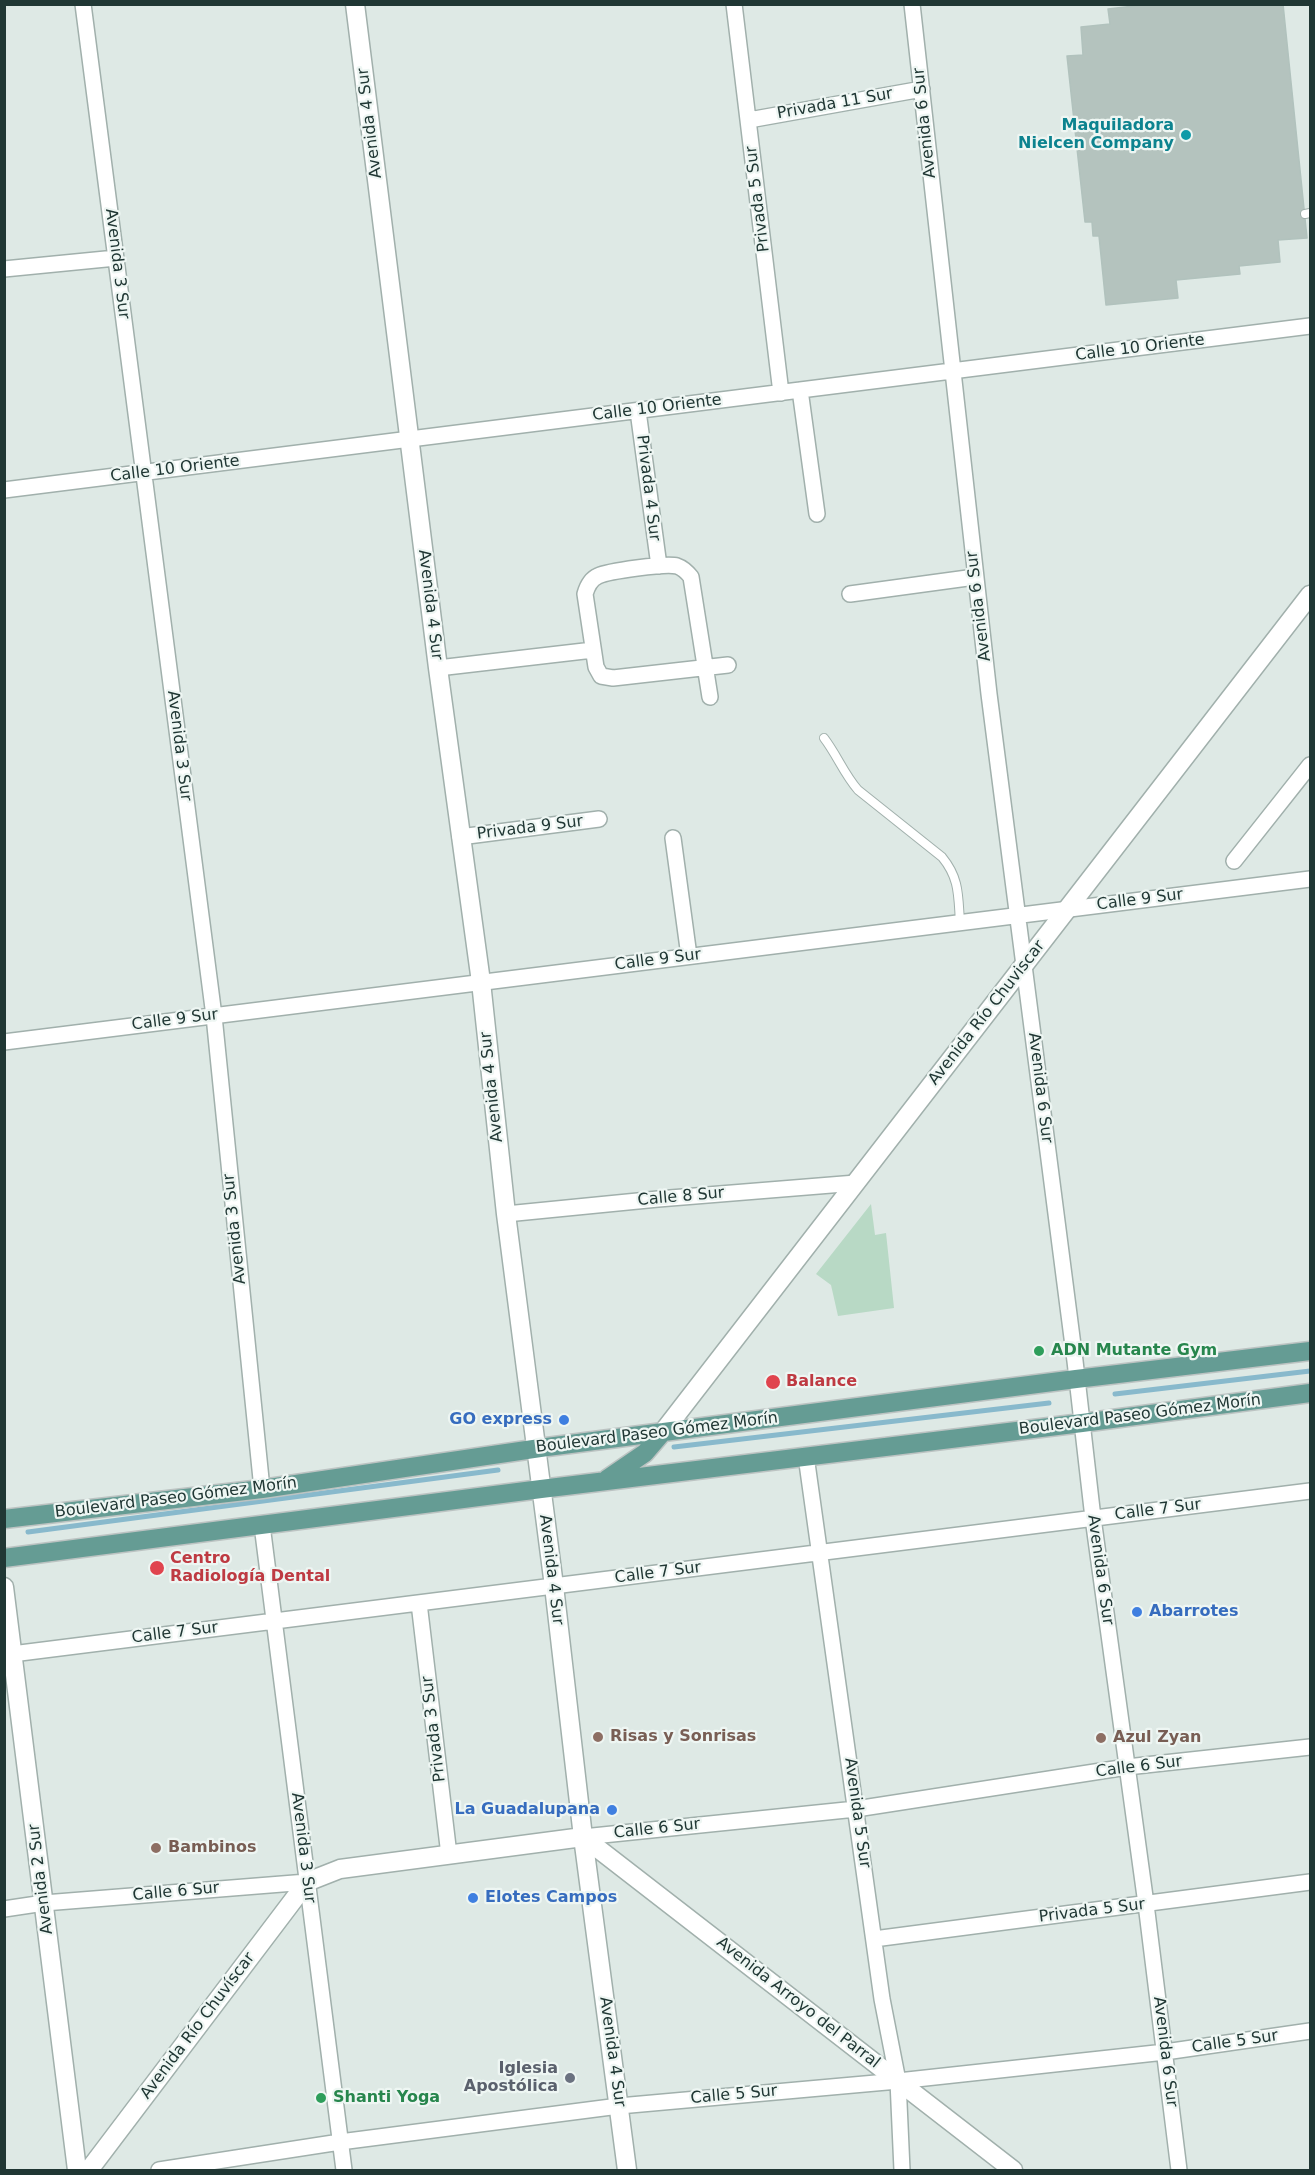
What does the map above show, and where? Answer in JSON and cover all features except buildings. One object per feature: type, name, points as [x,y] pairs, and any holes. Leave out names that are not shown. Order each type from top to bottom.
[{"type":"main road","name":"Boulevard Paseo Gómez Morín","points":[[4,1519],[262,1489],[536,1449],[1076,1379],[1311,1352]]},
{"type":"main road","name":"Boulevard Paseo Gómez Morín","points":[[4,1558],[1311,1393]]},
{"type":"main road","points":[[603,1482],[645,1453],[663,1432]]},
{"type":"street","name":"Avenida 3 Sur","points":[[83,4],[214,1016],[262,1489]]},
{"type":"street","name":"Avenida 4 Sur","points":[[355,4],[408,440],[481,982],[506,1214],[554,1586],[582,1837],[627,2170]]},
{"type":"street","name":"Privada 5 Sur","points":[[734,4],[781,393]]},
{"type":"street","name":"Avenida 6 Sur","points":[[912,4],[975,577],[1093,1518],[1146,1904],[1179,2170]]},
{"type":"street","name":"Privada 11 Sur","points":[[749,120],[922,89]]},
{"type":"street","points":[[4,269],[116,258]]},
{"type":"street","name":"Calle 10 Oriente","points":[[4,490],[1311,326]]},
{"type":"street","points":[[800,390],[817,514]]},
{"type":"street","name":"Privada 4 Sur","points":[[638,411],[659,566]]},
{"type":"street","points":[[710,697],[706,668],[691,577],[688,572],[678,566],[659,566],[604,574],[591,581],[585,594],[596,668],[601,676],[613,678],[706,668],[728,665]]},
{"type":"street","points":[[850,594],[975,577]]},
{"type":"street","name":"Avenida Río Chuviscar","points":[[663,1432],[1311,595]]},
{"type":"street","points":[[438,668],[593,650]]},
{"type":"street","points":[[1234,861],[1308,770]]},
{"type":"street","name":"Privada 9 Sur","points":[[460,837],[599,819]]},
{"type":"street","points":[[673,838],[689,956]]},
{"type":"street","name":"Calle 9 Sur","points":[[4,1042],[1311,879]]},
{"type":"street","name":"Calle 8 Sur","points":[[506,1214],[856,1183]]},
{"type":"street","name":"Avenida 5 Sur","points":[[806,1456],[882,1999],[897,2081],[902,2170]]},
{"type":"street","name":"Calle 7 Sur","points":[[9,1654],[1311,1491]]},
{"type":"street","name":"Avenida 3 Sur","points":[[262,1525],[344,2170]]},
{"type":"street","name":"Avenida 2 Sur","points":[[4,1587],[9,1654],[44,1904],[77,2170]]},
{"type":"street","name":"Privada 3 Sur","points":[[419,1603],[449,1855]]},
{"type":"street","name":"Calle 6 Sur","points":[[4,1909],[308,1882],[340,1869],[582,1837],[856,1809],[1127,1767],[1311,1747]]},
{"type":"street","name":"Avenida Arroyo del Parral","points":[[582,1837],[1013,2170]]},
{"type":"street","name":"Avenida Río Chuvíscar","points":[[89,2170],[308,1882]]},
{"type":"street","name":"Privada 5 Sur","points":[[874,1939],[1311,1882]]},
{"type":"street","name":"Calle 5 Sur","points":[[159,2170],[201,2167],[340,2142],[619,2106],[897,2081],[1165,2052],[1311,2031]]},
{"type":"lane","points":[[824,738],[834,750],[858,790],[942,857],[952,870],[957,880],[960,922]]},
{"type":"green space","points":[[871,1204],[875,1235],[886,1233],[894,1308],[838,1316],[831,1285],[816,1274]]},
{"type":"waterway","points":[[1115,1394],[1310,1371]]},
{"type":"waterway","points":[[674,1447],[1049,1403]]},
{"type":"waterway","points":[[28,1532],[498,1470]]},
{"type":"place","name":"Maquiladora Nielcen Company","points":[[1186,135]]},
{"type":"place","name":"ADN Mutante Gym","points":[[1039,1351]]},
{"type":"place","name":"Balance","points":[[773,1382]]},
{"type":"place","name":"GO express","points":[[564,1420]]},
{"type":"place","name":"Centro Radiología Dental","points":[[157,1568]]},
{"type":"place","name":"Abarrotes","points":[[1137,1612]]},
{"type":"place","name":"Risas y Sonrisas","points":[[598,1737]]},
{"type":"place","name":"Azul Zyan","points":[[1101,1738]]},
{"type":"place","name":"La Guadalupana","points":[[612,1810]]},
{"type":"place","name":"Bambinos","points":[[156,1848]]},
{"type":"place","name":"Elotes Campos","points":[[473,1898]]},
{"type":"place","name":"Iglesia Apostólica","points":[[570,2078]]},
{"type":"place","name":"Shanti Yoga","points":[[321,2098]]}]
